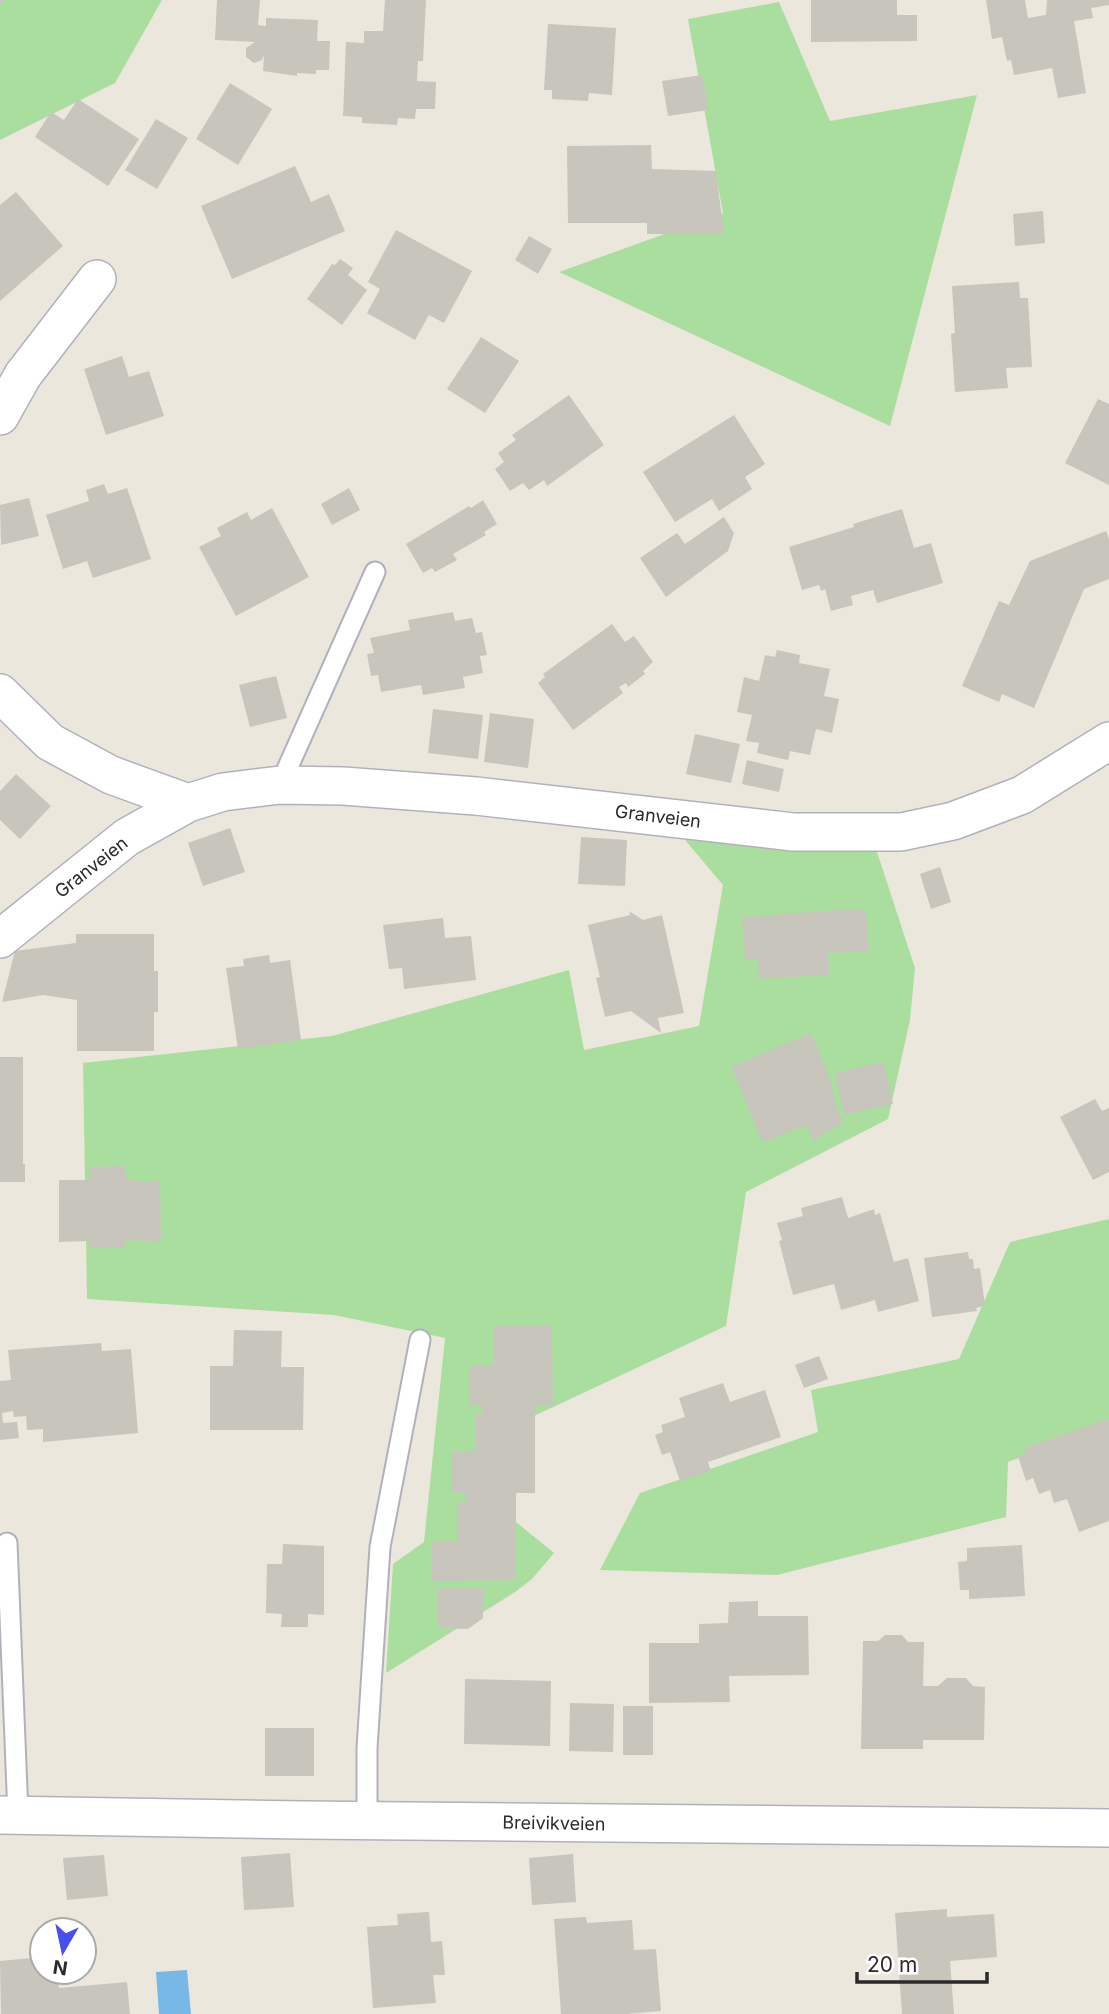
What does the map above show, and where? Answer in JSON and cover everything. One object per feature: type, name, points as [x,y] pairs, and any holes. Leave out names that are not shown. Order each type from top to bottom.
[{"type":"street","points":[[0,416],[23,375],[97,279]]},
{"type":"street","points":[[0,693],[50,742],[111,775],[188,803]]},
{"type":"street","name":"Granveien","points":[[0,939],[127,837],[188,803],[223,792],[280,785],[343,786],[476,796],[793,832],[901,832],[953,821],[1022,795],[1109,740]]},
{"type":"street","name":"Breivikveien","points":[[9,1815],[1109,1828]]},
{"type":"lane","points":[[280,785],[375,572]]},
{"type":"lane","points":[[367,1820],[367,1748],[380,1546],[420,1340]]},
{"type":"lane","points":[[7,1543],[9,1815]]},
{"type":"green space","points":[[0,0],[162,0],[115,83],[0,140]]},
{"type":"green space","points":[[779,2],[830,121],[977,95],[890,426],[559,272],[723,213],[688,19]]},
{"type":"green space","points":[[685,840],[876,849],[915,968],[910,1020],[888,1119],[746,1192],[726,1326],[534,1416],[511,1518],[554,1553],[532,1579],[515,1592],[386,1673],[393,1564],[424,1542],[445,1338],[334,1315],[87,1299],[83,1063],[332,1036],[569,970],[584,1050],[699,1026],[723,885]]},
{"type":"green space","points":[[1109,1219],[1109,1425],[1008,1462],[1006,1517],[777,1575],[600,1570],[640,1493],[818,1432],[811,1390],[959,1359],[1010,1242]]},
{"type":"water","points":[[187,1970],[191,2014],[159,2014],[156,1972]]},
{"type":"building","points":[[217,0],[260,0],[258,25],[266,26],[266,18],[318,20],[317,41],[330,41],[329,70],[316,70],[316,74],[297,73],[297,76],[263,71],[264,55],[262,60],[254,63],[246,57],[246,48],[255,42],[215,40]]},
{"type":"building","points":[[385,0],[426,0],[423,61],[418,61],[417,81],[436,82],[435,109],[416,109],[415,119],[398,118],[397,125],[362,123],[362,117],[343,116],[346,42],[364,43],[364,31],[383,31]]},
{"type":"building","points":[[811,0],[897,0],[897,15],[917,15],[917,41],[811,42]]},
{"type":"building","points":[[986,0],[1025,0],[1028,18],[1046,15],[1047,0],[1109,0],[1109,5],[1091,8],[1093,18],[1074,21],[1086,93],[1058,98],[1052,68],[1014,75],[1011,60],[1007,61],[1002,37],[992,39]]},
{"type":"building","points":[[548,24],[616,28],[612,95],[589,93],[588,101],[552,99],[552,90],[544,90]]},
{"type":"building","points":[[702,75],[708,110],[668,116],[662,81]]},
{"type":"building","points":[[230,83],[272,109],[238,165],[196,139]]},
{"type":"building","points":[[78,99],[139,139],[108,186],[35,137],[51,112],[64,120]]},
{"type":"building","points":[[156,119],[188,138],[157,189],[125,170]]},
{"type":"building","points":[[651,145],[652,169],[716,171],[724,234],[647,234],[647,223],[568,223],[567,146]]},
{"type":"building","points":[[295,166],[311,202],[329,194],[345,231],[232,279],[201,206]]},
{"type":"building","points":[[16,192],[63,246],[0,301],[0,205]]},
{"type":"building","points":[[1043,211],[1045,243],[1015,246],[1013,214]]},
{"type":"building","points":[[396,230],[472,271],[444,323],[429,315],[415,340],[367,313],[380,289],[368,282]]},
{"type":"building","points":[[529,236],[552,249],[538,274],[515,260]]},
{"type":"building","points":[[340,259],[353,268],[348,275],[367,290],[342,325],[307,299],[332,264],[335,265]]},
{"type":"building","points":[[1019,282],[1020,298],[1028,298],[1032,367],[1006,368],[1008,388],[955,392],[951,334],[955,333],[952,286]]},
{"type":"building","points":[[481,337],[519,361],[485,413],[447,389]]},
{"type":"building","points":[[122,356],[129,377],[149,371],[164,416],[106,435],[84,369]]},
{"type":"building","points":[[569,395],[604,445],[547,486],[544,480],[529,490],[523,483],[510,491],[495,469],[504,462],[498,453],[516,440],[512,435]]},
{"type":"building","points":[[1098,399],[1109,404],[1109,485],[1065,463]]},
{"type":"building","points":[[734,415],[765,464],[745,477],[752,489],[719,511],[712,499],[675,522],[643,472]]},
{"type":"building","points":[[104,484],[108,494],[127,488],[151,559],[93,578],[87,561],[63,569],[46,515],[89,501],[86,490]]},
{"type":"building","points":[[349,488],[360,510],[332,525],[321,504]]},
{"type":"building","points":[[29,498],[39,536],[1,545],[0,505]]},
{"type":"building","points":[[483,500],[497,524],[484,532],[486,535],[453,554],[457,560],[435,572],[432,568],[423,573],[406,544]]},
{"type":"building","points":[[272,508],[309,577],[236,616],[199,547],[221,536],[217,528],[247,512],[251,520]]},
{"type":"building","points":[[902,509],[914,548],[931,543],[943,583],[877,603],[873,590],[851,596],[853,605],[831,611],[825,589],[821,591],[819,585],[802,590],[789,547]]},
{"type":"building","points":[[724,517],[734,533],[728,551],[666,597],[640,558],[677,533],[685,544]]},
{"type":"building","points":[[1106,531],[1109,539],[1109,579],[1084,589],[1034,708],[1002,694],[999,702],[962,686],[999,601],[1009,605],[1030,561]]},
{"type":"building","points":[[453,612],[455,621],[472,618],[476,633],[482,632],[487,655],[480,656],[483,673],[463,677],[465,688],[423,695],[421,685],[381,692],[378,675],[371,676],[367,654],[374,653],[370,638],[410,630],[408,620]]},
{"type":"building","points":[[612,624],[625,642],[634,636],[653,662],[643,671],[645,674],[628,687],[626,683],[619,687],[623,693],[573,730],[538,683],[545,677],[543,674]]},
{"type":"building","points":[[777,650],[800,655],[799,663],[830,669],[824,696],[839,699],[832,733],[816,729],[810,755],[790,751],[788,760],[757,753],[759,743],[746,741],[752,715],[737,712],[744,677],[759,681],[765,655],[775,657]]},
{"type":"building","points":[[276,676],[287,718],[250,727],[239,685]]},
{"type":"building","points":[[433,709],[483,715],[478,759],[428,753]]},
{"type":"building","points":[[490,713],[534,719],[528,768],[484,762]]},
{"type":"building","points":[[695,734],[740,744],[731,783],[686,774]]},
{"type":"building","points":[[747,760],[784,769],[779,792],[742,784]]},
{"type":"building","points":[[16,774],[51,806],[20,839],[0,820],[0,791]]},
{"type":"building","points":[[230,828],[245,872],[203,886],[188,843]]},
{"type":"building","points":[[581,837],[627,840],[625,886],[578,884]]},
{"type":"building","points":[[940,867],[951,902],[931,909],[920,874]]},
{"type":"building","points":[[866,910],[869,951],[828,953],[829,975],[759,979],[758,959],[745,960],[742,917]]},
{"type":"building","points":[[629,911],[643,920],[662,915],[684,1013],[658,1018],[661,1033],[631,1011],[605,1017],[596,978],[600,977],[588,925],[630,915]]},
{"type":"building","points":[[443,918],[445,938],[471,936],[476,980],[404,989],[402,968],[389,969],[383,925]]},
{"type":"building","points":[[76,934],[154,934],[158,1012],[154,1012],[154,1051],[77,1051],[77,1000],[43,995],[2,1002],[15,951],[76,943]]},
{"type":"building","points":[[269,955],[270,963],[290,960],[301,1040],[238,1049],[226,968],[244,966],[243,959]]},
{"type":"building","points":[[811,1033],[832,1084],[833,1096],[843,1123],[819,1136],[814,1142],[806,1125],[763,1143],[731,1067]]},
{"type":"building","points":[[0,1057],[23,1057],[25,1182],[0,1182]]},
{"type":"building","points":[[884,1062],[893,1104],[844,1115],[835,1073]]},
{"type":"building","points":[[1095,1099],[1102,1111],[1109,1108],[1109,1172],[1093,1180],[1060,1117]]},
{"type":"building","points":[[125,1166],[126,1180],[160,1180],[161,1242],[133,1240],[125,1242],[126,1248],[89,1248],[89,1241],[59,1242],[59,1180],[89,1180],[89,1167]]},
{"type":"building","points":[[842,1197],[848,1218],[874,1209],[875,1215],[880,1213],[894,1262],[908,1258],[919,1301],[878,1312],[875,1300],[841,1310],[834,1284],[793,1295],[777,1223],[803,1216],[801,1208]]},
{"type":"building","points":[[968,1252],[969,1259],[973,1259],[974,1269],[980,1268],[985,1306],[976,1308],[977,1311],[932,1317],[924,1258]]},
{"type":"building","points":[[494,1325],[552,1325],[553,1405],[535,1406],[535,1493],[516,1493],[516,1580],[432,1581],[432,1542],[457,1541],[457,1502],[465,1503],[465,1493],[451,1492],[451,1452],[476,1451],[476,1414],[482,1414],[482,1406],[470,1406],[469,1365],[494,1365]]},
{"type":"building","points":[[234,1330],[282,1331],[281,1367],[304,1367],[303,1430],[210,1430],[210,1366],[233,1366]]},
{"type":"building","points":[[101,1343],[102,1351],[131,1349],[138,1433],[43,1442],[43,1429],[27,1430],[26,1416],[14,1417],[13,1411],[2,1413],[3,1423],[17,1422],[19,1438],[0,1440],[0,1381],[11,1380],[8,1350]]},
{"type":"building","points":[[819,1356],[828,1379],[804,1388],[795,1365]]},
{"type":"building","points":[[723,1383],[730,1402],[765,1390],[781,1437],[708,1462],[711,1471],[680,1481],[670,1452],[662,1455],[655,1435],[663,1432],[661,1425],[685,1417],[679,1398]]},
{"type":"building","points":[[1109,1419],[1109,1521],[1079,1532],[1067,1499],[1054,1503],[1050,1490],[1039,1494],[1033,1478],[1026,1481],[1018,1456],[1026,1454],[1024,1448]]},
{"type":"building","points":[[283,1544],[324,1546],[324,1615],[308,1614],[308,1627],[281,1627],[282,1614],[266,1613],[267,1564],[282,1564]]},
{"type":"building","points":[[1022,1545],[1025,1596],[969,1599],[969,1590],[960,1590],[958,1562],[967,1561],[967,1548]]},
{"type":"building","points":[[438,1588],[483,1588],[483,1618],[468,1629],[438,1628]]},
{"type":"building","points":[[758,1601],[758,1616],[808,1616],[809,1675],[729,1676],[730,1702],[649,1703],[649,1643],[699,1643],[699,1624],[728,1623],[729,1602]]},
{"type":"building","points":[[885,1635],[902,1635],[908,1642],[924,1642],[923,1686],[938,1686],[947,1678],[966,1678],[973,1686],[985,1687],[984,1740],[923,1740],[923,1749],[861,1749],[863,1641],[878,1641]]},
{"type":"building","points":[[465,1679],[551,1681],[550,1746],[464,1744]]},
{"type":"building","points":[[570,1703],[614,1704],[613,1752],[569,1751]]},
{"type":"building","points":[[623,1706],[653,1706],[653,1755],[623,1755]]},
{"type":"building","points":[[265,1728],[314,1728],[314,1776],[265,1776]]},
{"type":"building","points":[[290,1853],[294,1907],[244,1910],[241,1857]]},
{"type":"building","points":[[573,1854],[576,1902],[532,1905],[529,1858]]},
{"type":"building","points":[[104,1855],[108,1896],[67,1900],[63,1858]]},
{"type":"building","points":[[947,1909],[947,1917],[994,1914],[997,1957],[950,1961],[954,2014],[902,2014],[895,1913]]},
{"type":"building","points":[[429,1912],[431,1942],[442,1941],[445,1975],[433,1975],[436,2003],[373,2008],[367,1927],[398,1925],[397,1914]]},
{"type":"building","points":[[586,1917],[587,1923],[632,1920],[634,1950],[656,1949],[661,2011],[561,2014],[554,1919]]},
{"type":"building","points":[[28,1958],[28,1986],[59,1988],[127,1982],[130,2014],[1,2014],[0,1961]]}]
